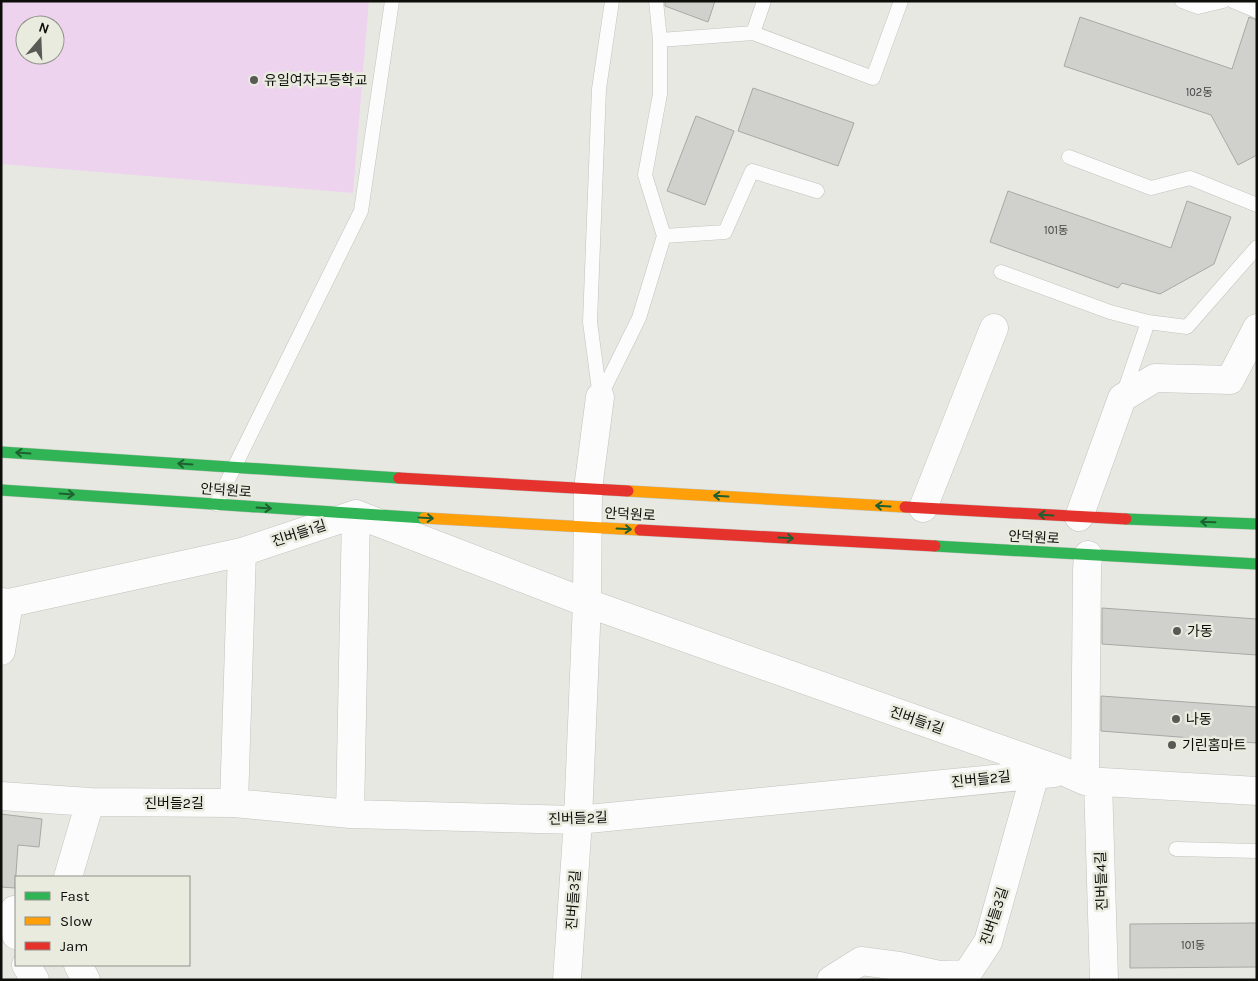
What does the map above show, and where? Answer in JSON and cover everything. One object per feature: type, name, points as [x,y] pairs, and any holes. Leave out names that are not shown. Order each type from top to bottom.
[{"type":"street","points":[[923,508],[994,328]]},
{"type":"street","points":[[1079,516],[1122,398],[1155,378],[1230,380],[1257,328]]},
{"type":"street","points":[[578,820],[587,603],[588,488],[600,397]]},
{"type":"street","name":"안덕원로","points":[[1,452],[355,476],[923,508],[1257,524]]},
{"type":"street","name":"안덕원로","points":[[1,490],[356,514],[1257,564]]},
{"type":"street","points":[[350,814],[356,514]]},
{"type":"street","name":"진버들1길","points":[[5,603],[242,552],[356,514],[587,603],[1083,778],[1257,791]]},
{"type":"street","points":[[234,803],[242,552]]},
{"type":"street","name":"진버들4길","points":[[1088,555],[1086,570],[1083,778],[1104,980]]},
{"type":"street","points":[[1,651],[5,603]]},
{"type":"street","name":"진버들2길","points":[[1,796],[90,802],[234,803],[350,814],[578,820],[1035,774],[1083,778]]},
{"type":"street","name":"진버들3길","points":[[831,980],[862,961],[900,966],[939,975],[967,974],[988,942],[1035,774]]},
{"type":"street","points":[[68,876],[90,802]]},
{"type":"street","name":"진버들3길","points":[[567,980],[578,820]]},
{"type":"street","points":[[1,943],[15,945]]},
{"type":"street","points":[[27,966],[34,980]]},
{"type":"street","points":[[79,966],[86,980]]},
{"type":"lane","points":[[216,504],[361,211],[392,1]]},
{"type":"lane","points":[[600,397],[590,313],[599,89],[612,1]]},
{"type":"lane","points":[[600,397],[639,318],[664,236],[645,175],[660,94],[660,40],[656,1]]},
{"type":"lane","points":[[753,33],[764,1]]},
{"type":"lane","points":[[660,40],[753,33],[873,78],[901,1]]},
{"type":"lane","points":[[1182,1],[1198,7],[1222,1]]},
{"type":"lane","points":[[1233,1],[1257,11]]},
{"type":"lane","points":[[1069,157],[1150,188],[1190,178],[1257,205]]},
{"type":"lane","points":[[664,236],[725,232],[752,171],[817,192]]},
{"type":"lane","points":[[1001,272],[1110,312],[1148,322],[1187,327],[1257,248]]},
{"type":"lane","points":[[1122,398],[1148,322]]},
{"type":"lane","points":[[1176,849],[1257,851]]},
{"type":"shaded area","name":"유일여자고등학교","points":[[1,1],[369,1],[353,193],[1,164]]},
{"type":"building","points":[[665,1],[715,1],[708,22],[665,6]]},
{"type":"building","points":[[1080,17],[1232,69],[1249,17],[1257,20],[1257,155],[1238,165],[1211,115],[1064,66]]},
{"type":"building","points":[[753,88],[854,123],[838,166],[738,131]]},
{"type":"building","points":[[696,116],[734,131],[705,205],[667,191]]},
{"type":"building","points":[[1008,191],[1171,248],[1187,201],[1231,217],[1214,264],[1160,294],[1122,283],[1118,288],[990,242]]},
{"type":"building","name":"가동","points":[[1102,608],[1257,619],[1257,655],[1102,644]]},
{"type":"building","name":"나동","points":[[1101,696],[1257,707],[1257,743],[1101,731]]},
{"type":"building","points":[[1,814],[42,819],[39,847],[18,845],[15,888],[1,887]]},
{"type":"building","points":[[1257,923],[1257,967],[1130,968],[1130,924]]},
{"type":"traffic: fast","points":[[1,452],[399,478]]},
{"type":"traffic: fast","points":[[1,490],[424,518]]},
{"type":"traffic: fast","points":[[1126,519],[1257,524]]},
{"type":"traffic: fast","points":[[935,546],[1257,564]]},
{"type":"traffic: slow","points":[[628,491],[905,507]]},
{"type":"traffic: slow","points":[[424,518],[640,530]]},
{"type":"traffic: jam","points":[[399,478],[628,491]]},
{"type":"traffic: jam","points":[[905,507],[1126,519]]},
{"type":"traffic: jam","points":[[640,530],[935,546]]},
{"type":"place","name":"유일여자고등학교","points":[[254,80]]},
{"type":"place","name":"가동","points":[[1177,631]]},
{"type":"place","name":"나동","points":[[1176,719]]},
{"type":"place","name":"기린홈마트","points":[[1172,745]]}]
